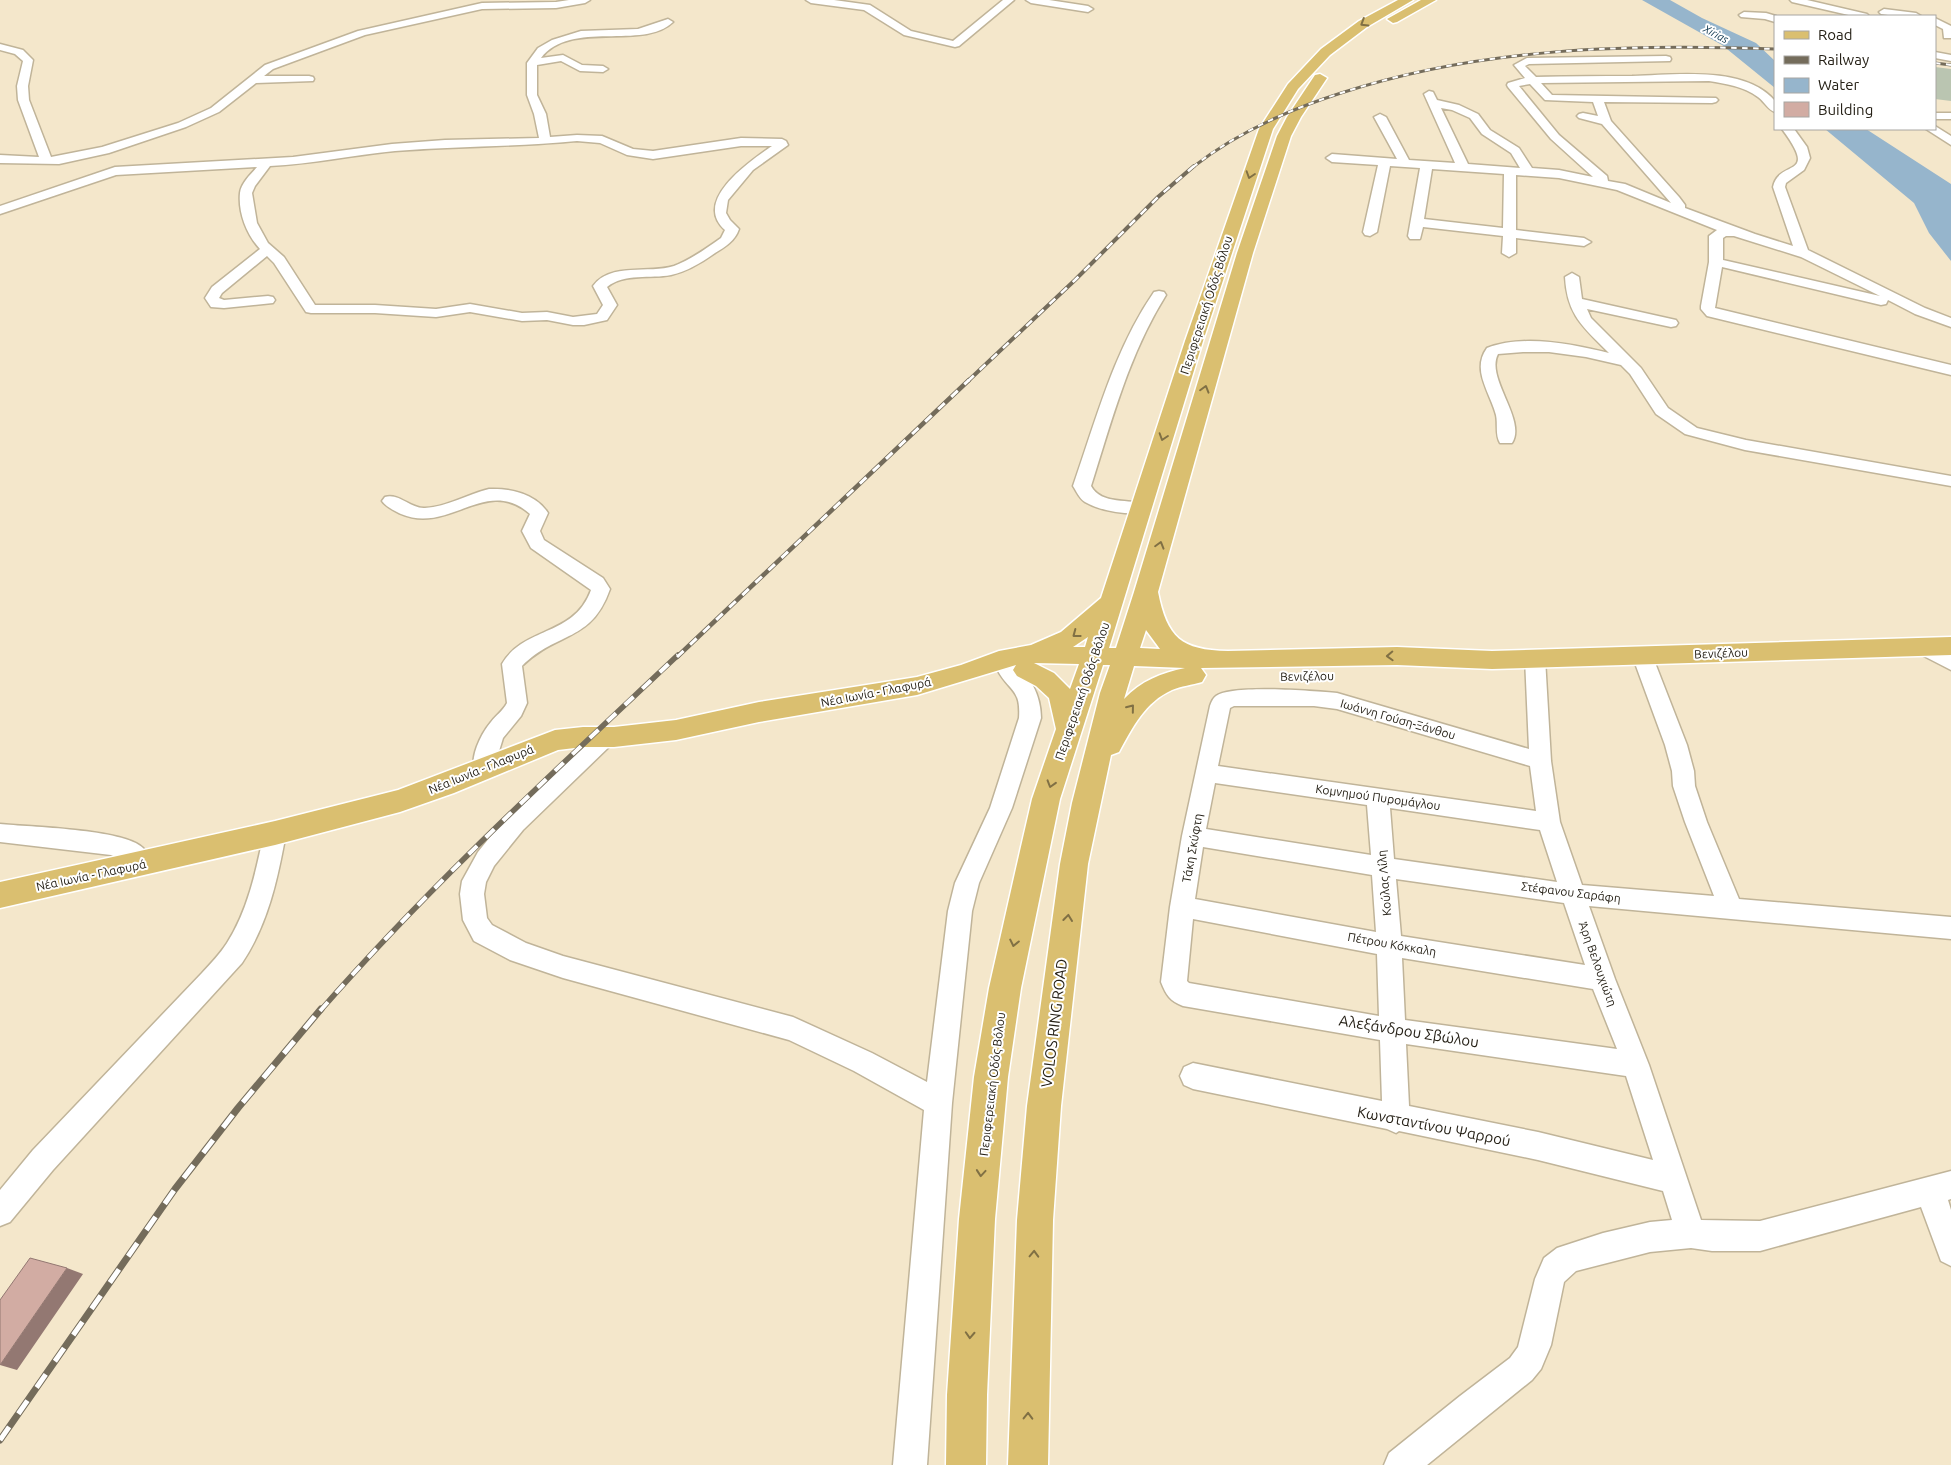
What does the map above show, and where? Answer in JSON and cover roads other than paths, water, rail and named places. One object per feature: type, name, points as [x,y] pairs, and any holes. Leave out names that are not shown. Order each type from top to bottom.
[{"type":"main road","name":"Περιφερειακή Οδός Βόλου","points":[[966,1465],[967,1396],[976,1229],[991,1077],[1005,988],[1046,799],[1258,148],[1280,102],[1318,59],[1341,38],[1364,23],[1407,0]]},
{"type":"main road","points":[[1354,45],[1380,27],[1430,0]]},
{"type":"main road","name":"Περιφερειακή Οδός Βόλου","points":[[1146,592],[1245,253],[1274,164],[1294,117],[1307,95],[1331,67]]},
{"type":"main road","points":[[1092,781],[1122,722],[1141,697],[1162,684],[1201,667],[1185,653],[1164,640],[1154,626],[1146,592]]},
{"type":"main road","name":"VOLOS RING ROAD","points":[[1028,1465],[1035,1220],[1044,1106],[1074,864],[1113,694],[1146,592]]},
{"type":"main road","points":[[1020,665],[1071,638],[1112,601]]},
{"type":"main road","name":"Βενιζέλου","points":[[1123,665],[1201,667],[1329,676],[1403,673],[1492,660],[1951,646]]},
{"type":"main road","points":[[1020,665],[1044,678],[1058,690],[1066,706],[1068,728]]},
{"type":"main road","name":"Νέα Ιωνία - Γλαφυρά","points":[[0,896],[275,833],[400,801],[555,740],[583,737],[604,738],[676,730],[759,712],[908,687],[967,672],[988,674],[1020,665],[1123,665]]},
{"type":"street","points":[[0,159],[46,162],[92,154],[202,117],[215,110],[269,67],[362,34],[482,6],[556,5],[585,0]]},
{"type":"street","points":[[811,0],[867,7],[908,33],[956,44],[1003,1]]},
{"type":"street","points":[[1030,0],[1088,9]]},
{"type":"street","points":[[1795,0],[1860,15]]},
{"type":"street","points":[[1842,0],[1868,15]]},
{"type":"street","points":[[1882,14],[1899,4]]},
{"type":"street","points":[[1818,15],[1820,10],[1827,7]]},
{"type":"street","points":[[1744,14],[1774,19]]},
{"type":"street","points":[[1882,14],[1899,15]]},
{"type":"street","points":[[545,142],[540,114],[532,95],[532,63],[542,50],[572,36],[590,33],[638,32],[655,28],[668,22]]},
{"type":"street","points":[[1936,22],[1948,28],[1950,37],[1936,33]]},
{"type":"street","points":[[0,47],[18,52],[28,60],[22,87],[25,111],[41,145],[46,162]]},
{"type":"street","points":[[1936,55],[1951,58]]},
{"type":"street","points":[[532,63],[562,58],[583,69],[603,69]]},
{"type":"street","points":[[1662,59],[1682,79],[1712,100],[1549,98],[1520,67],[1520,63],[1527,61],[1622,60],[1662,59]]},
{"type":"street","points":[[1551,60],[1569,80],[1592,98],[1606,122],[1679,204],[1678,209]]},
{"type":"street","points":[[1586,60],[1624,98]]},
{"type":"street","points":[[1622,60],[1665,100]]},
{"type":"street","points":[[250,81],[282,78],[310,79]]},
{"type":"street","points":[[1610,184],[1555,138],[1511,86],[1516,82],[1531,80],[1719,79],[1742,84],[1762,94],[1774,108]]},
{"type":"street","points":[[1428,92],[1463,167]]},
{"type":"street","points":[[1434,103],[1455,107],[1474,116],[1486,132],[1515,151],[1528,171]]},
{"type":"street","points":[[1584,116],[1606,122]]},
{"type":"street","points":[[1936,116],[1951,116]]},
{"type":"street","points":[[1380,118],[1405,163]]},
{"type":"street","points":[[1789,130],[1801,146],[1804,159],[1802,165],[1780,182],[1780,186],[1802,253]]},
{"type":"street","points":[[1934,130],[1951,141]]},
{"type":"street","points":[[0,210],[115,171],[311,159],[409,146],[545,142],[577,138],[602,140],[631,152],[653,155],[741,142],[776,141],[782,143],[782,145],[749,167],[722,200],[720,213],[724,222],[732,229],[728,238],[687,265],[676,269],[626,275],[603,282],[600,286],[610,304],[609,309],[602,317],[584,321],[547,316],[522,317],[470,308],[436,313],[375,309],[311,308],[279,260],[266,250],[250,223],[246,200],[248,186],[267,162]]},
{"type":"street","points":[[92,154],[115,171]]},
{"type":"street","points":[[1332,158],[1528,171],[1582,178],[1610,184],[1639,193],[1735,232],[1802,253],[1920,311],[1951,323]]},
{"type":"street","points":[[1370,232],[1385,162]]},
{"type":"street","points":[[1414,237],[1427,164]]},
{"type":"street","points":[[1509,253],[1510,170]]},
{"type":"street","points":[[1417,222],[1584,242]]},
{"type":"street","points":[[1735,232],[1717,235],[1716,262],[1708,306],[1708,310],[1712,313],[1951,370]]},
{"type":"street","points":[[266,250],[217,290],[212,298],[216,304],[268,300]]},
{"type":"street","points":[[1716,262],[1920,311]]},
{"type":"street","points":[[1572,277],[1575,302],[1591,326],[1636,371],[1662,411],[1684,427],[1702,436],[1776,451],[1951,481]]},
{"type":"street","points":[[1141,508],[1098,501],[1086,494],[1082,486],[1126,355],[1145,317],[1159,295]]},
{"type":"street","points":[[1575,302],[1671,323]]},
{"type":"street","points":[[1506,439],[1504,415],[1499,396],[1492,386],[1487,368],[1488,358],[1492,351],[1501,348],[1553,347],[1589,351],[1627,361]]},
{"type":"street","points":[[391,501],[409,511],[425,514],[442,511],[489,493],[504,493],[524,500],[540,513],[530,531],[537,544],[596,582],[601,589],[598,600],[587,617],[578,624],[530,646],[512,664],[512,676],[517,694],[517,703],[513,713],[499,726],[490,742],[484,768]]},
{"type":"street","points":[[1923,647],[1951,663]]},
{"type":"street","points":[[1642,655],[1676,744],[1683,771],[1684,786],[1696,822],[1732,908]]},
{"type":"street","name":"Άρη Βελουχιώτη","points":[[1535,658],[1540,761],[1549,822],[1602,979],[1636,1065],[1691,1233]]},
{"type":"street","points":[[910,1465],[938,1103],[958,921],[963,894],[1001,808],[1030,718],[1031,703],[1020,665]]},
{"type":"street","name":"Ιωάννη Γούση-Ξάνθου","points":[[1224,701],[1233,698],[1337,700],[1540,761]]},
{"type":"street","name":"Τάκη Σκύφτη","points":[[1183,994],[1176,988],[1174,982],[1182,907],[1193,836],[1220,706],[1224,701]]},
{"type":"street","points":[[604,738],[515,823],[486,859],[474,881],[472,894],[475,920],[483,933],[519,952],[563,967],[793,1029],[863,1062],[938,1103]]},
{"type":"street","name":"Κομνημού Πυρομάγλου","points":[[1207,773],[1549,822]]},
{"type":"street","name":"Κούλας Λίλη","points":[[1378,798],[1390,945],[1396,1119]]},
{"type":"street","points":[[0,833],[103,843],[128,850],[134,854],[139,865]]},
{"type":"street","points":[[0,1212],[43,1160],[211,982],[235,952],[252,921],[261,896],[275,833]]},
{"type":"street","name":"Στέφανου Σαράφη","points":[[1193,836],[1383,867],[1572,894],[1951,928]]},
{"type":"street","name":"Πέτρου Κόκκαλη","points":[[1182,907],[1390,945],[1602,979]]},
{"type":"street","name":"Αλεξάνδρου Σβώλου","points":[[1183,994],[1392,1030],[1636,1065]]},
{"type":"street","name":"Κωνσταντίνου Ψαρρού","points":[[1193,1076],[1396,1119],[1538,1146],[1673,1179]]},
{"type":"street","points":[[1401,1465],[1470,1407],[1522,1369],[1530,1358],[1535,1345],[1550,1279],[1555,1269],[1568,1259],[1603,1248],[1650,1238],[1691,1233],[1712,1236],[1760,1236],[1940,1188],[1951,1251]]},
{"type":"water","name":"Xirias","points":[[1642,0],[1670,0],[1702,18],[1756,43],[1774,60],[1774,87],[1722,45]]},
{"type":"water","points":[[1826,130],[1868,130],[1951,184],[1951,261],[1929,233],[1914,203]]},
{"type":"railway","points":[[1193,167],[1245,133],[1302,107],[1341,93],[1394,78],[1448,66],[1556,52],[1610,49],[1665,47],[1774,49]]},
{"type":"railway","points":[[1936,63],[1951,65]]},
{"type":"railway","points":[[968,381],[1075,280],[1158,197],[1194,166]]},
{"type":"railway","points":[[677,657],[969,380]]},
{"type":"railway","points":[[320,1011],[362,964],[450,873],[678,655]]},
{"type":"railway","points":[[0,1440],[175,1189],[238,1108],[321,1009]]}]
